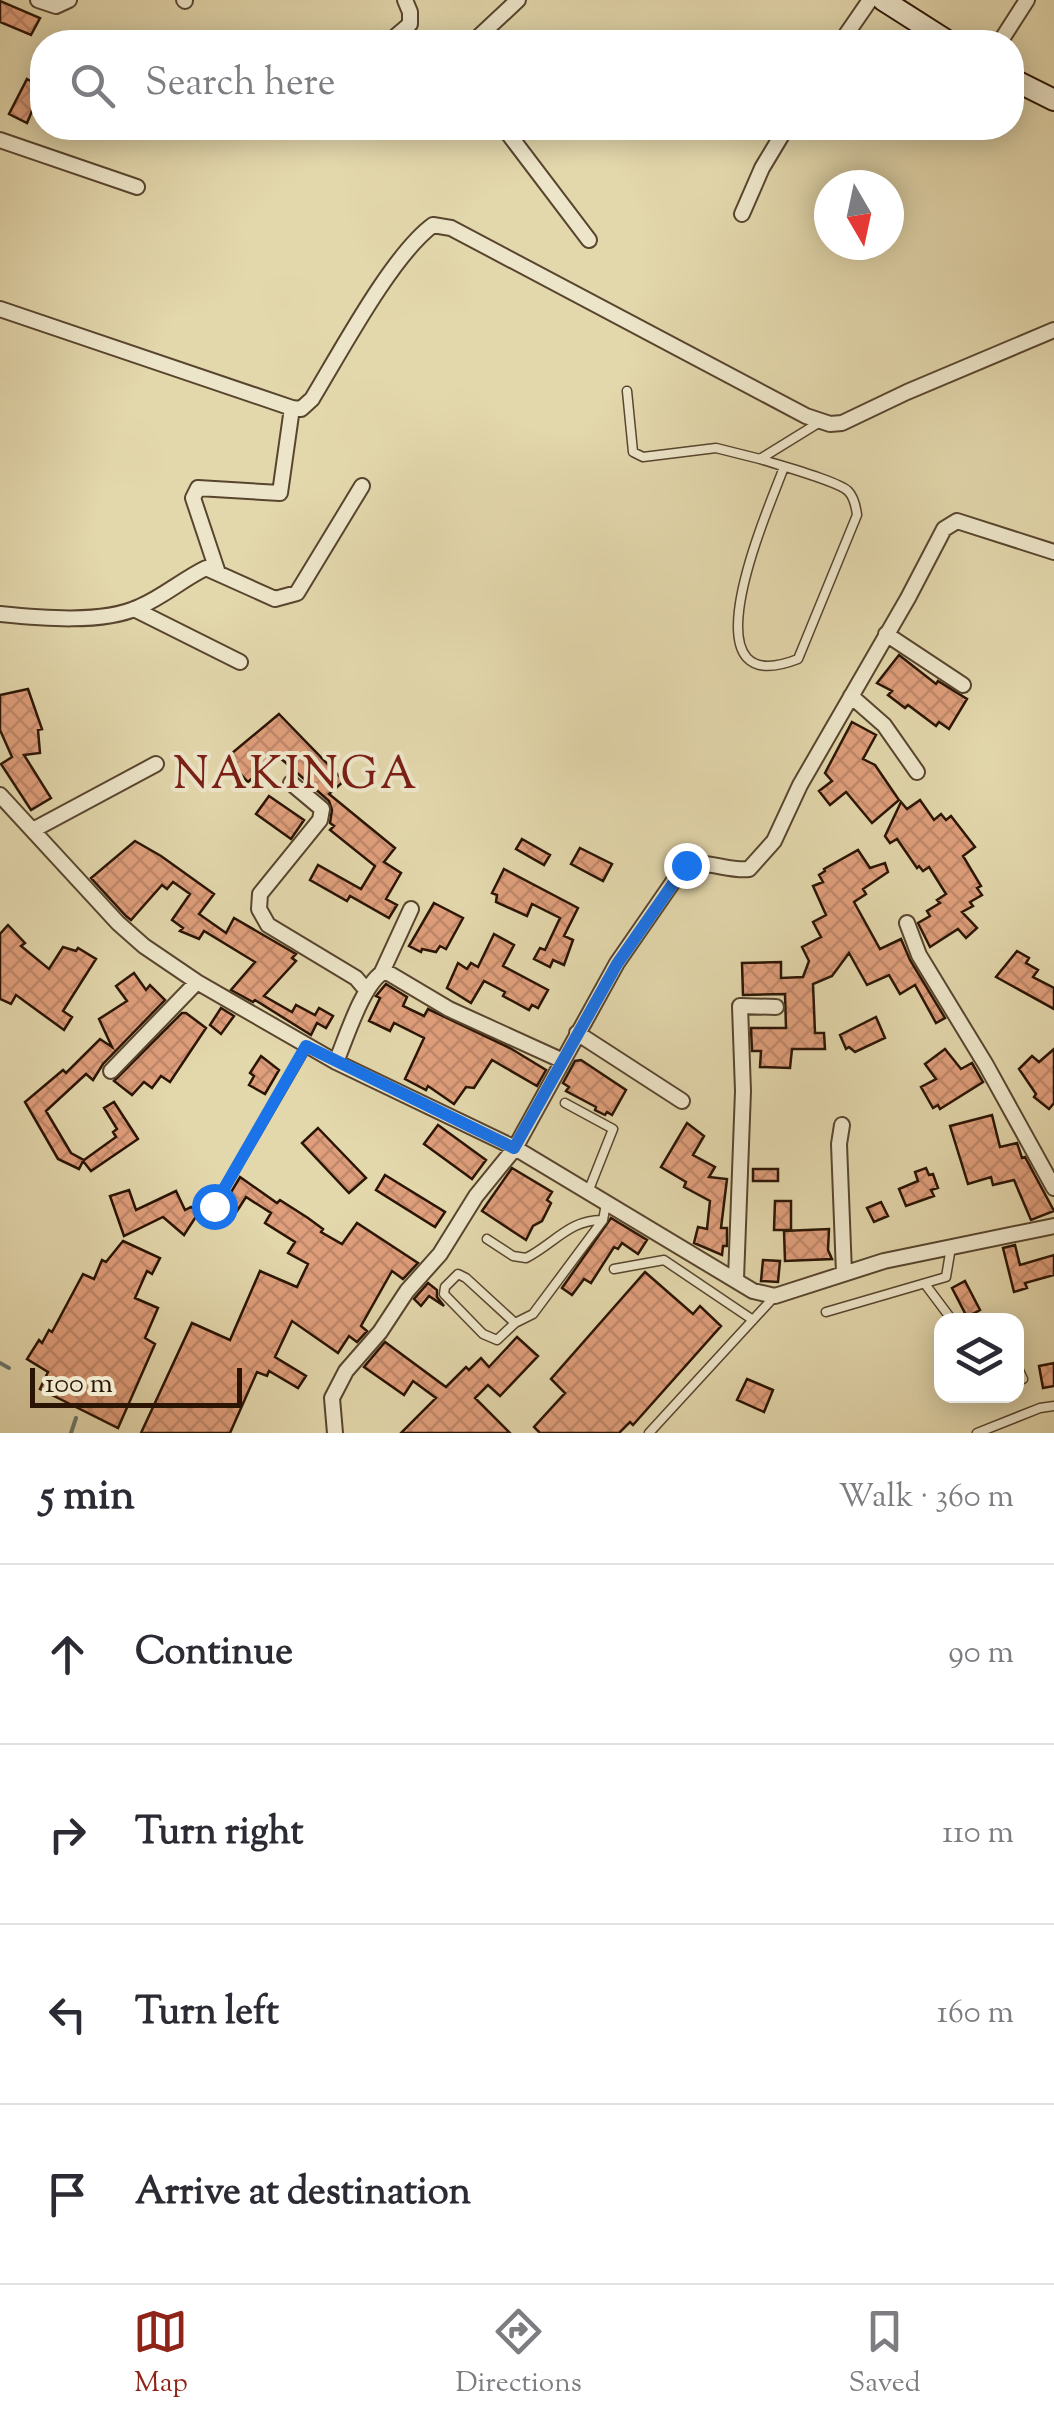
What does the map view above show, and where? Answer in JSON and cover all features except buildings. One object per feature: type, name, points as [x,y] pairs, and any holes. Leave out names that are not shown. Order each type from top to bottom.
[{"type":"street","points":[[38,0],[56,6],[69,0]]},
{"type":"street","points":[[403,30],[410,24],[405,0]]},
{"type":"street","points":[[484,30],[518,0]]},
{"type":"street","points":[[849,30],[870,0]]},
{"type":"street","points":[[883,0],[930,30]]},
{"type":"street","points":[[1008,30],[1028,0]]},
{"type":"street","points":[[1024,84],[1054,100]]},
{"type":"street","points":[[0,140],[137,187]]},
{"type":"street","points":[[513,140],[589,240]]},
{"type":"street","points":[[742,214],[779,140]]},
{"type":"street","points":[[0,309],[301,409],[312,400],[401,258],[433,224],[451,228],[573,290],[820,422],[842,423],[1054,330]]},
{"type":"street","points":[[217,570],[193,498],[198,488],[280,493],[292,408]]},
{"type":"street","points":[[0,614],[44,618],[119,614],[134,610],[201,570],[217,570],[276,600],[297,592],[362,486]]},
{"type":"street","points":[[335,1433],[332,1398],[346,1371],[440,1254],[476,1196],[514,1148],[617,964],[682,868],[691,863],[742,870],[755,866],[774,841],[800,786],[950,522],[957,520],[1054,552]]},
{"type":"street","points":[[134,610],[240,662]]},
{"type":"street","points":[[886,634],[963,685]]},
{"type":"street","points":[[850,696],[884,725],[917,772]]},
{"type":"street","points":[[33,830],[156,764]]},
{"type":"street","points":[[291,783],[322,809],[320,820],[260,894],[259,909],[268,925],[356,978],[367,991]]},
{"type":"street","points":[[0,795],[118,923],[197,982],[336,1062],[514,1148],[754,1291],[775,1296],[844,1273],[1054,1226]]},
{"type":"street","points":[[336,1062],[367,991],[382,972],[411,909]]},
{"type":"street","points":[[908,923],[919,956],[980,1054],[1054,1188]]},
{"type":"street","points":[[382,972],[483,1026],[561,1060]]},
{"type":"street","points":[[111,1071],[197,982]]},
{"type":"street","points":[[736,1280],[742,1091],[740,1006],[776,1007]]},
{"type":"street","points":[[576,1033],[682,1101]]},
{"type":"street","points":[[842,1125],[839,1144],[844,1273]]},
{"type":"lane","points":[[627,391],[633,452],[643,457],[716,448],[760,458],[843,488],[856,504],[857,515],[798,659],[762,665],[748,658],[740,645],[737,617],[741,588],[784,467]]},
{"type":"lane","points":[[760,458],[820,422]]},
{"type":"lane","points":[[214,1206],[306,1046]]},
{"type":"lane","points":[[565,1104],[614,1129],[588,1192]]},
{"type":"lane","points":[[516,1322],[458,1274],[445,1288],[444,1294],[484,1334],[497,1340],[516,1322],[534,1314],[603,1220],[606,1202]]},
{"type":"lane","points":[[487,1239],[512,1256],[526,1258],[573,1225],[603,1220]]},
{"type":"lane","points":[[826,1312],[925,1284],[949,1273],[951,1247]]},
{"type":"lane","points":[[614,1270],[664,1260],[752,1320]]},
{"type":"lane","points":[[925,1284],[947,1313]]},
{"type":"lane","points":[[649,1433],[775,1296]]},
{"type":"lane","points":[[978,1433],[1054,1406]]},
{"type":"waterway","points":[[0,1363],[9,1368]]},
{"type":"waterway","points":[[71,1433],[76,1418]]},
{"type":"district","name":"NAKINGA","points":[[296,772]]},
{"type":"route","points":[[214,1206],[306,1046],[514,1148],[617,964],[686,865]]}]
